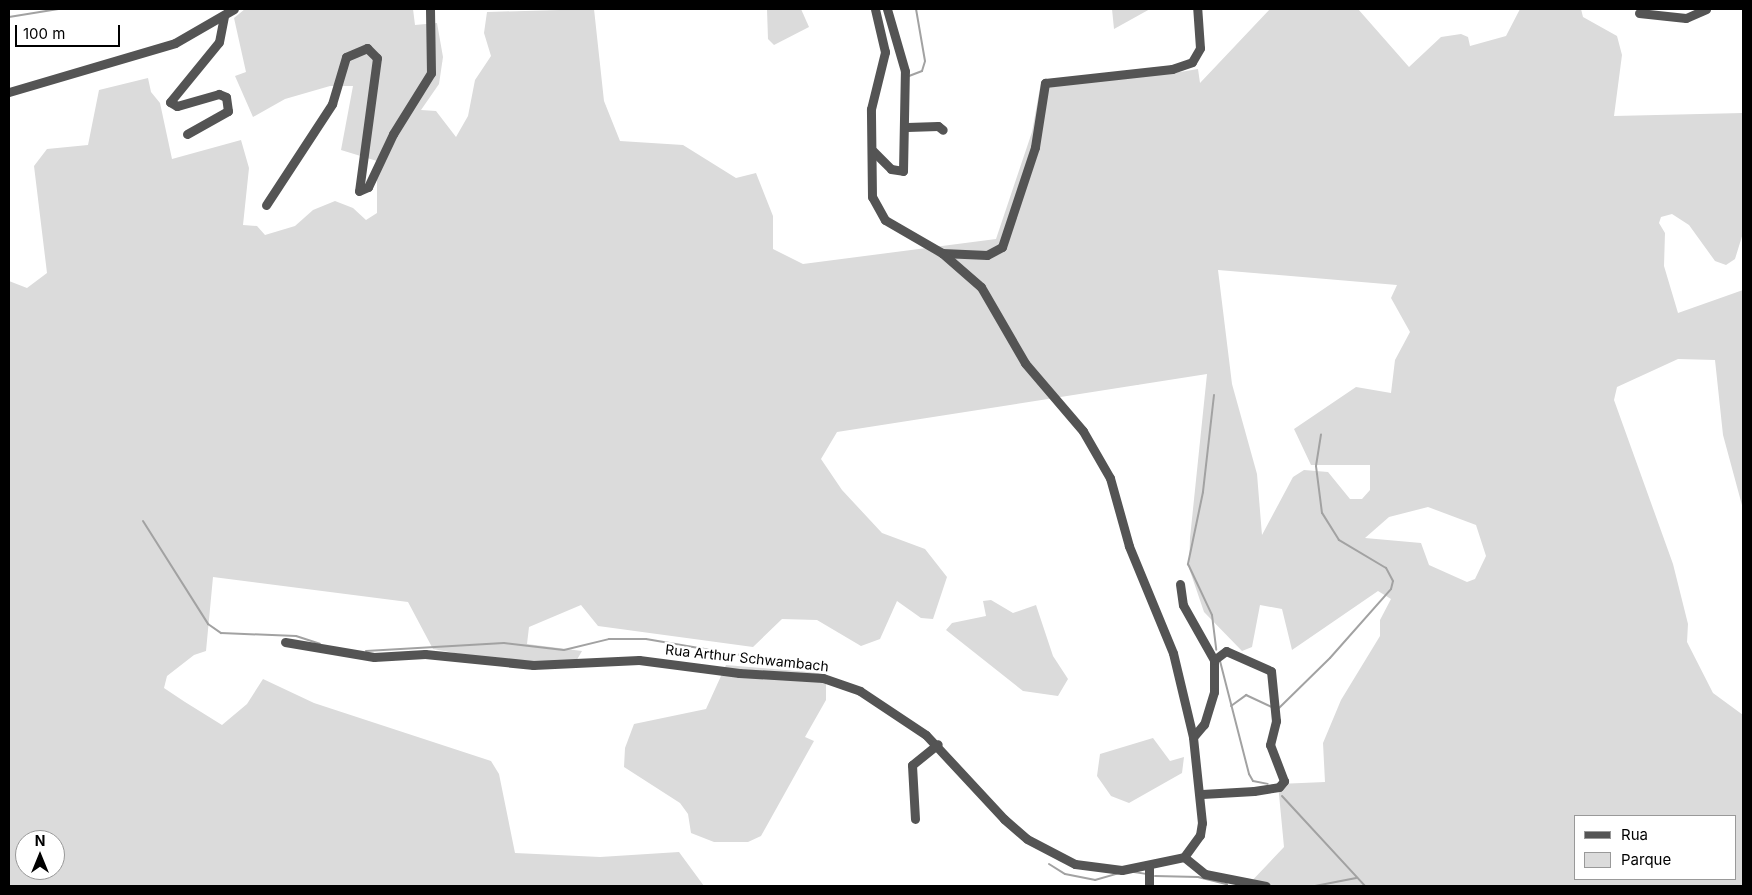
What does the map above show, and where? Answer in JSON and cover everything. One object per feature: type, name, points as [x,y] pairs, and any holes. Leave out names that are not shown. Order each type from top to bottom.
[{"type":"street","points":[[9,92],[175,43],[234,9]]},
{"type":"street","points":[[266,205],[332,104],[346,57],[367,48],[377,58],[359,191],[368,187],[393,134],[431,73],[430,9]]},
{"type":"street","points":[[875,9],[885,52],[871,108],[873,151],[872,197],[885,220],[942,253],[989,298],[1025,363],[1087,438],[1110,478],[1129,546],[1178,668],[1194,737],[1202,794],[1200,835],[1184,857],[1206,874],[1266,886]]},
{"type":"street","points":[[873,151],[890,169],[903,171],[907,127],[905,71],[887,9]]},
{"type":"street","points":[[942,253],[987,255],[1002,248],[1035,147],[1045,83],[1172,69],[1192,62],[1200,48],[1197,9]]},
{"type":"street","points":[[1639,14],[1686,18],[1706,9]]},
{"type":"street","points":[[187,134],[228,111],[226,97],[219,94],[177,106],[170,102],[219,42],[224,16]]},
{"type":"street","points":[[907,127],[938,126],[943,130]]},
{"type":"street","points":[[1180,584],[1183,605],[1214,660],[1214,692],[1204,724],[1194,737]]},
{"type":"street","name":"Rua Arthur Schwambach","points":[[285,642],[374,657],[425,654],[533,665],[639,660],[739,674],[823,678],[860,691],[938,744],[1027,839],[1075,864],[1149,867],[1184,857]]},
{"type":"street","points":[[1202,794],[1254,792],[1279,787],[1284,782],[1270,745],[1276,731],[1271,671],[1226,651],[1214,660]]},
{"type":"street","points":[[915,820],[912,765],[938,744]]},
{"type":"street","points":[[1149,867],[1149,886]]},
{"type":"green space","points":[[245,9],[413,9],[415,25],[437,23],[443,57],[439,84],[421,110],[436,111],[456,137],[468,116],[475,80],[491,56],[484,33],[487,12],[594,9],[604,101],[620,141],[683,145],[736,178],[756,173],[773,216],[773,249],[803,264],[996,239],[1032,132],[1041,82],[1175,65],[1180,72],[1198,69],[1200,83],[1270,9],[1358,9],[1409,67],[1441,37],[1461,34],[1468,37],[1470,46],[1506,36],[1520,9],[1581,9],[1583,17],[1617,36],[1622,55],[1614,116],[1743,113],[1743,233],[1735,259],[1726,265],[1715,261],[1689,225],[1672,214],[1661,217],[1659,223],[1665,233],[1664,266],[1678,313],[1743,290],[1743,509],[1723,435],[1715,360],[1678,359],[1617,387],[1614,400],[1673,564],[1688,624],[1687,642],[1713,693],[1743,715],[1743,886],[1247,886],[1284,847],[1278,784],[1325,782],[1323,743],[1341,700],[1380,636],[1380,620],[1391,599],[1378,591],[1292,650],[1282,609],[1260,605],[1252,647],[1242,651],[1204,612],[1189,568],[1190,538],[1207,374],[837,432],[821,459],[842,490],[882,533],[925,549],[947,577],[933,619],[921,618],[897,601],[880,639],[861,646],[817,620],[782,619],[753,647],[598,626],[581,605],[529,627],[527,644],[582,651],[575,663],[564,668],[531,667],[433,649],[408,602],[213,577],[206,651],[194,655],[167,676],[164,688],[185,702],[222,725],[247,704],[263,679],[314,703],[491,761],[499,774],[515,853],[600,857],[679,852],[704,886],[9,886],[9,281],[27,288],[47,273],[34,166],[47,149],[88,145],[99,90],[148,78],[151,92],[160,103],[172,159],[241,140],[249,168],[243,225],[257,226],[265,235],[295,226],[313,210],[335,201],[353,208],[366,220],[377,213],[377,161],[341,150],[353,86],[330,86],[285,99],[253,117],[235,76],[246,72],[234,18]],"holes":[[[1218,270],[1397,285],[1391,298],[1410,332],[1395,360],[1391,393],[1356,387],[1294,429],[1311,465],[1370,465],[1370,490],[1362,499],[1350,499],[1328,472],[1304,470],[1293,477],[1262,535],[1257,474],[1232,384]],[[1428,507],[1476,525],[1486,556],[1475,579],[1467,582],[1429,565],[1421,543],[1365,538],[1389,517]]]},
{"type":"green space","points":[[767,9],[801,9],[809,27],[774,45],[768,39]]},
{"type":"green space","points":[[1112,9],[1150,9],[1114,29]]},
{"type":"green space","points":[[991,600],[1013,613],[1036,605],[1053,656],[1068,679],[1058,696],[1023,691],[946,630],[952,623],[986,616],[983,601]]},
{"type":"green space","points":[[726,665],[821,673],[826,677],[826,700],[805,737],[814,741],[761,836],[748,842],[714,842],[691,833],[688,814],[680,803],[624,767],[625,748],[634,724],[706,709]]},
{"type":"green space","points":[[1153,738],[1170,761],[1184,757],[1182,773],[1129,803],[1111,796],[1097,776],[1100,754]]},
{"type":"waterway","points":[[9,17],[58,9]]},
{"type":"waterway","points":[[909,76],[922,71],[925,61],[916,9]]},
{"type":"waterway","points":[[1214,395],[1203,492],[1188,564],[1212,615],[1216,650]]},
{"type":"waterway","points":[[1279,708],[1330,658],[1391,589],[1393,581],[1386,568],[1339,540],[1322,513],[1316,466],[1321,434]]},
{"type":"waterway","points":[[143,521],[208,624],[221,633],[296,636],[320,644]]},
{"type":"waterway","points":[[366,651],[504,643],[564,650],[609,639],[646,639],[757,658]]},
{"type":"waterway","points":[[1220,661],[1249,774],[1253,781],[1268,784]]},
{"type":"waterway","points":[[1231,706],[1246,695],[1272,707]]},
{"type":"waterway","points":[[1282,796],[1365,886]]},
{"type":"waterway","points":[[1049,864],[1065,874],[1095,880],[1119,873]]},
{"type":"waterway","points":[[1134,872],[1146,874]]},
{"type":"waterway","points":[[1155,876],[1198,877],[1227,884]]},
{"type":"waterway","points":[[1315,886],[1356,878]]}]
